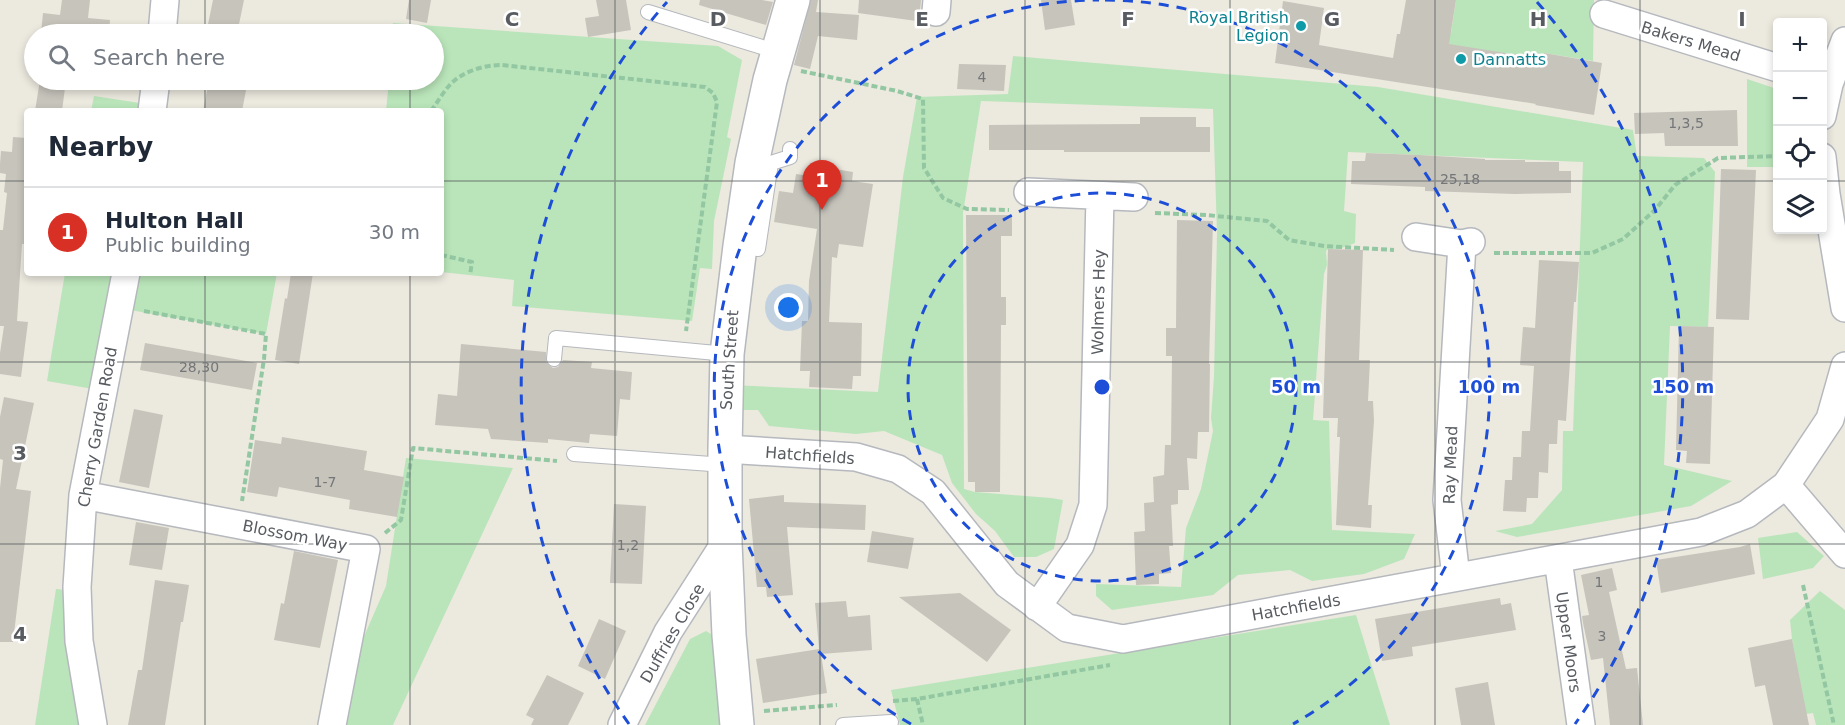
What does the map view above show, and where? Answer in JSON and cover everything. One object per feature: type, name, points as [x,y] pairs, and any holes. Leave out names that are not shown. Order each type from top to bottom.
[{"type":"street","points":[[163,24],[165,0]]},
{"type":"street","name":"South Street","points":[[737,719],[729,635],[725,543],[728,354],[740,246],[762,163],[776,58],[793,0]]},
{"type":"street","name":"Bakers Mead","points":[[1604,14],[1773,66]]},
{"type":"street","points":[[1827,80],[1845,41]]},
{"type":"street","points":[[152,108],[155,90]]},
{"type":"street","points":[[1824,180],[1845,308]]},
{"type":"street","points":[[1019,201],[1100,196],[1141,205]]},
{"type":"street","name":"Wolmers Hey","points":[[1037,607],[1080,545],[1093,505],[1100,196]]},
{"type":"street","points":[[1410,243],[1465,246]]},
{"type":"street","name":"Ray Mead","points":[[1456,577],[1447,500],[1465,246]]},
{"type":"street","name":"Cherry Garden Road","points":[[93,725],[79,641],[77,598],[83,495],[125,276]]},
{"type":"street","name":"Hatchfields","points":[[725,457],[856,457],[897,469],[933,492],[1006,584],[1067,628],[1123,639],[1701,532],[1746,514],[1786,485],[1830,419],[1845,366]]},
{"type":"street","points":[[1786,485],[1845,554]]},
{"type":"street","name":"Blossom Way","points":[[83,495],[366,549],[332,725]]},
{"type":"street","name":"Duffries Close","points":[[622,725],[668,632],[725,543]]},
{"type":"street","name":"Upper Moors","points":[[1557,559],[1581,725]]},
{"type":"lane","points":[[648,12],[776,58]]},
{"type":"lane","points":[[762,163],[790,157],[790,149]]},
{"type":"lane","points":[[554,359],[556,338],[728,354]]},
{"type":"lane","points":[[574,454],[725,457]]},
{"type":"lane","points":[[843,725],[891,722]]},
{"type":"path","points":[[776,58],[923,99],[924,168],[944,198],[967,209],[1019,201]]},
{"type":"path","points":[[433,108],[449,85],[468,72],[488,65],[705,87],[712,93],[717,102],[684,350]]},
{"type":"path","points":[[1465,246],[1592,253],[1623,239],[1655,210],[1675,185],[1718,158],[1773,156]]},
{"type":"path","points":[[1141,205],[1267,221],[1289,240],[1324,246],[1410,243]]},
{"type":"path","points":[[444,256],[472,262],[470,275]]},
{"type":"path","points":[[119,306],[266,334],[238,525]]},
{"type":"path","points":[[366,549],[401,520],[413,448],[521,458]]},
{"type":"path","points":[[1803,585],[1834,725]]},
{"type":"path","points":[[882,701],[917,699],[923,725]]},
{"type":"path","points":[[737,719],[847,704]]},
{"type":"green space","points":[[1456,0],[1594,0],[1593,61],[1544,53],[1540,77],[1425,40],[1427,30],[1451,33]]},
{"type":"green space","points":[[444,27],[718,46],[742,60],[727,137],[731,139],[714,221],[712,269],[700,268],[692,321],[512,306],[514,280],[444,272],[444,108],[386,108],[388,90],[444,90]]},
{"type":"green space","points":[[1013,56],[1378,87],[1633,130],[1637,156],[1704,158],[1715,172],[1708,327],[1670,326],[1664,465],[1732,481],[1691,506],[1517,537],[1495,531],[1532,524],[1562,490],[1563,431],[1573,431],[1583,162],[1348,152],[1344,211],[1356,214],[1355,243],[1326,251],[1327,265],[1324,274],[1313,420],[1329,421],[1332,530],[1415,534],[1404,559],[1364,574],[1312,581],[1290,570],[1238,575],[1213,595],[1112,610],[1096,596],[1096,584],[1181,587],[1186,528],[1201,489],[1213,431],[1211,418],[1217,233],[1213,109],[981,101],[963,213],[964,489],[1063,500],[1054,549],[1036,557],[1014,557],[995,531],[976,514],[952,483],[942,455],[884,431],[856,434],[769,426],[758,410],[731,410],[731,385],[878,392],[903,177],[917,97],[1008,94]]},
{"type":"green space","points":[[1747,79],[1773,88],[1773,167],[1747,167]]},
{"type":"green space","points":[[94,96],[140,103],[139,108],[92,108]]},
{"type":"green space","points":[[64,276],[112,276],[93,389],[47,381]]},
{"type":"green space","points":[[136,276],[276,276],[266,334],[130,310]]},
{"type":"green space","points":[[406,458],[513,468],[393,725],[342,725],[362,641],[386,586]]},
{"type":"green space","points":[[1797,532],[1824,556],[1813,568],[1763,579],[1758,538]]},
{"type":"green space","points":[[56,589],[66,590],[80,725],[35,725]]},
{"type":"green space","points":[[1820,591],[1845,610],[1845,725],[1816,725],[1813,713],[1806,714],[1792,639],[1790,620]]},
{"type":"green space","points":[[1356,615],[1390,725],[900,725],[891,690]]},
{"type":"green space","points":[[706,631],[726,643],[732,725],[645,725],[690,639]]},
{"type":"building","points":[[62,0],[90,0],[88,18],[110,20],[110,24],[42,24],[43,13],[60,15]]},
{"type":"building","points":[[213,0],[244,0],[239,24],[208,24]]},
{"type":"building","points":[[409,0],[431,0],[427,23],[406,19]]},
{"type":"building","points":[[596,0],[626,0],[631,30],[588,37],[585,18],[599,16]]},
{"type":"building","points":[[700,0],[773,2],[766,25],[699,5]]},
{"type":"building","points":[[811,0],[818,0],[816,12],[859,15],[857,40],[818,36],[810,69],[794,65]]},
{"type":"building","points":[[859,0],[921,0],[920,11],[924,22],[858,13]]},
{"type":"building","points":[[1041,0],[1071,0],[1075,25],[1045,30]]},
{"type":"building","name":"Dannatts","points":[[1406,0],[1456,0],[1449,44],[1543,59],[1544,53],[1602,63],[1594,115],[1275,63],[1283,1],[1324,8],[1319,45],[1393,58]]},
{"type":"building","points":[[959,64],[1006,65],[1004,91],[957,89]]},
{"type":"building","points":[[38,90],[65,90],[62,108],[35,108]]},
{"type":"building","points":[[207,90],[246,90],[243,108],[204,108]]},
{"type":"building","points":[[1737,110],[1738,146],[1665,146],[1664,133],[1635,134],[1634,113]]},
{"type":"building","points":[[1140,117],[1196,117],[1196,127],[1210,127],[1210,152],[989,150],[989,125],[1140,124]]},
{"type":"building","points":[[13,137],[24,138],[24,244],[22,244],[17,321],[28,322],[21,377],[0,374],[4,326],[0,326],[0,230],[3,230],[7,193],[4,192],[6,174],[0,173],[0,164],[1,151],[12,152]]},
{"type":"building","points":[[1366,153],[1559,162],[1559,171],[1571,171],[1571,193],[1425,191],[1425,187],[1351,184],[1352,161],[1365,161]]},
{"type":"building","points":[[817,166],[853,172],[852,181],[873,184],[863,247],[839,244],[837,258],[832,257],[829,322],[862,323],[861,376],[853,376],[852,389],[809,387],[810,371],[800,371],[802,321],[808,321],[809,281],[817,229],[774,222],[779,191],[793,193],[796,174],[816,177]]},
{"type":"building","points":[[1721,169],[1756,170],[1749,320],[1716,319]]},
{"type":"building","points":[[966,215],[1012,215],[1012,236],[1001,236],[1001,297],[1006,297],[1006,325],[1001,325],[1000,492],[975,492],[975,482],[968,482]]},
{"type":"building","points":[[1177,220],[1213,221],[1209,432],[1198,432],[1197,459],[1187,458],[1189,490],[1178,490],[1178,504],[1171,505],[1173,546],[1169,546],[1171,573],[1159,574],[1159,584],[1136,585],[1134,532],[1145,531],[1144,503],[1154,502],[1153,477],[1164,475],[1165,445],[1171,445],[1172,356],[1166,356],[1166,328],[1176,328]]},
{"type":"building","points":[[1328,249],[1363,250],[1359,360],[1370,360],[1368,401],[1373,401],[1374,421],[1368,505],[1372,505],[1371,528],[1336,525],[1340,437],[1337,437],[1338,418],[1323,418]]},
{"type":"building","points":[[1539,260],[1579,262],[1566,421],[1558,420],[1557,444],[1549,444],[1548,473],[1539,472],[1538,498],[1527,498],[1526,512],[1503,511],[1505,480],[1512,480],[1513,457],[1521,457],[1522,431],[1530,431],[1534,366],[1520,365],[1523,327],[1535,328]]},
{"type":"building","points":[[291,276],[313,276],[299,364],[275,360],[285,298],[287,299]]},
{"type":"building","points":[[1679,326],[1714,327],[1710,464],[1686,463],[1687,451],[1676,450]]},
{"type":"building","points":[[145,343],[257,363],[252,390],[140,370]]},
{"type":"building","points":[[461,344],[546,352],[546,362],[553,368],[558,367],[563,360],[592,362],[591,368],[632,372],[630,400],[620,399],[617,436],[590,434],[589,443],[548,439],[548,443],[491,439],[488,429],[435,425],[438,394],[457,396]]},
{"type":"building","points":[[4,397],[34,403],[16,489],[31,491],[13,642],[0,642],[0,488],[3,460],[0,459],[0,417]]},
{"type":"building","points":[[134,409],[163,415],[149,488],[119,482]]},
{"type":"building","points":[[282,437],[367,451],[364,470],[404,477],[397,517],[349,509],[350,500],[279,487],[277,497],[247,492],[255,440],[281,444]]},
{"type":"building","points":[[784,495],[784,502],[866,505],[865,530],[787,527],[793,595],[767,597],[766,587],[757,587],[749,499]]},
{"type":"building","points":[[614,504],[646,506],[642,584],[610,583]]},
{"type":"building","points":[[136,522],[169,528],[162,570],[129,565]]},
{"type":"building","points":[[872,531],[914,538],[908,569],[867,562]]},
{"type":"building","points":[[1750,544],[1755,574],[1661,593],[1656,560]]},
{"type":"building","points":[[294,551],[338,560],[320,648],[274,640],[281,603],[284,604]]},
{"type":"building","points":[[1612,568],[1617,590],[1609,592],[1626,669],[1637,668],[1643,725],[1610,725],[1603,658],[1591,660],[1583,623],[1582,616],[1589,615],[1581,575]]},
{"type":"building","points":[[155,580],[189,585],[165,725],[128,725],[138,670],[142,670]]},
{"type":"building","points":[[960,593],[1011,630],[987,662],[899,597]]},
{"type":"building","points":[[1500,598],[1501,605],[1511,603],[1516,630],[1412,647],[1413,656],[1382,661],[1375,619]]},
{"type":"building","points":[[846,601],[848,617],[870,615],[872,650],[821,654],[827,693],[763,703],[756,659],[819,649],[815,603]]},
{"type":"building","points":[[599,619],[626,631],[605,679],[578,666]]},
{"type":"building","points":[[1792,639],[1809,725],[1773,725],[1765,685],[1755,687],[1748,648]]},
{"type":"building","points":[[547,675],[584,693],[568,725],[531,725],[534,719],[526,715]]},
{"type":"building","points":[[1488,682],[1495,725],[1461,725],[1455,688]]},
{"type":"place","name":"Royal British Legion","points":[[1301,26]]},
{"type":"place","name":"Dannatts","points":[[1461,59]]},
{"type":"place","name":"Hulton Hall","points":[[822,210]]}]
